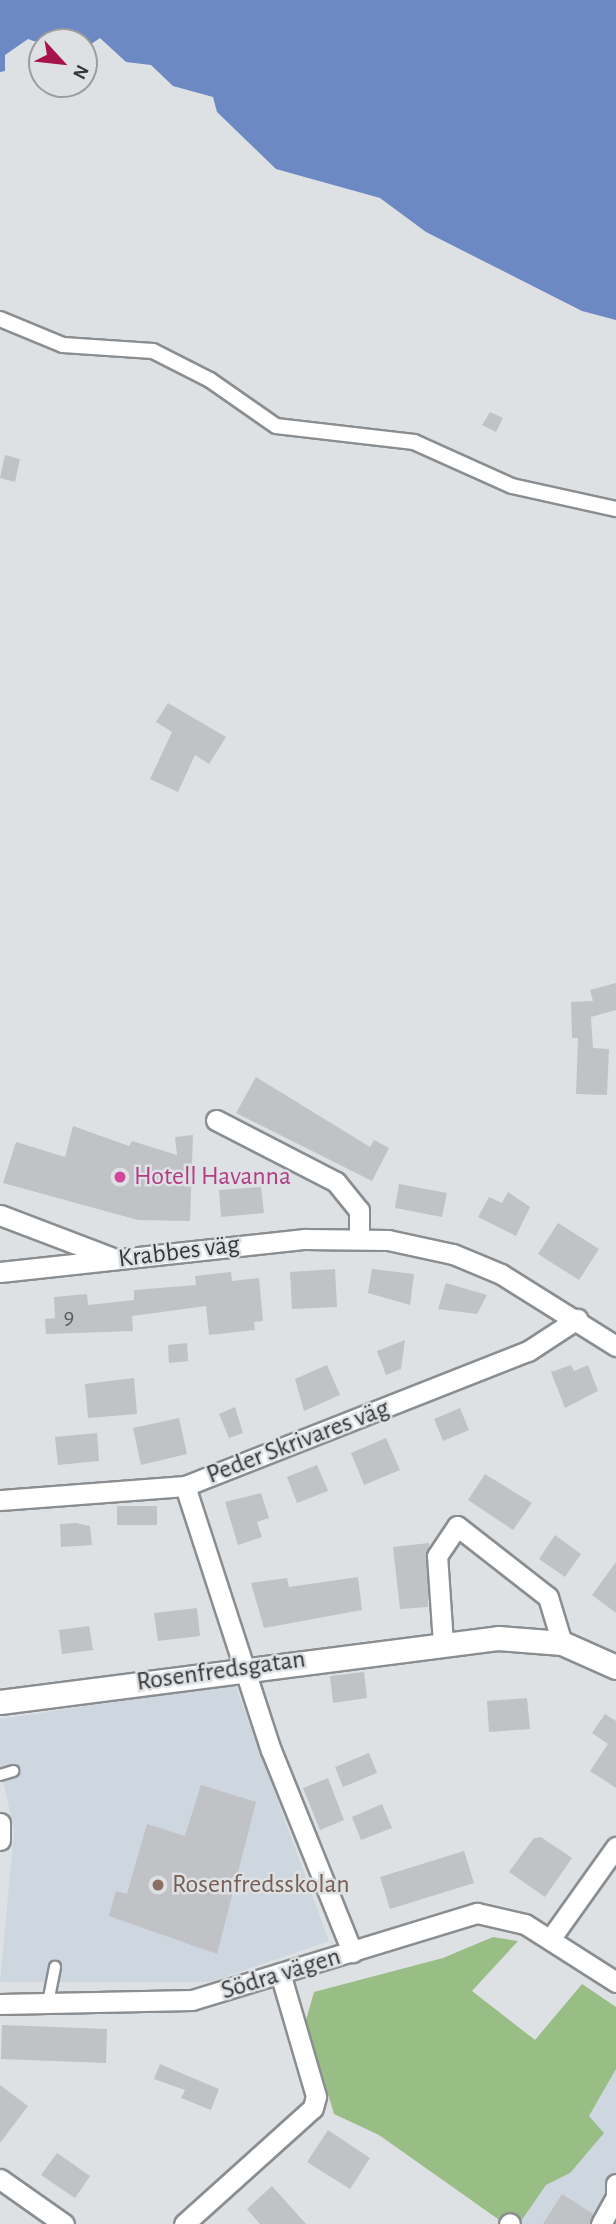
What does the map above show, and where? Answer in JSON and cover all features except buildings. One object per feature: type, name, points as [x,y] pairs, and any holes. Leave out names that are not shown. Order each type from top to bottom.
[{"type":"street","points":[[0,319],[39,340],[63,345],[153,351],[210,380],[276,426],[414,442],[512,486],[616,509]]},
{"type":"street","points":[[216,1120],[336,1182],[359,1210],[359,1237]]},
{"type":"street","points":[[0,1215],[117,1260]]},
{"type":"street","name":"Krabbes väg","points":[[0,1272],[359,1237],[424,1246],[477,1262],[578,1319],[616,1346]]},
{"type":"street","name":"Peder Skrivares väg","points":[[0,1500],[185,1486],[528,1351],[578,1319]]},
{"type":"street","points":[[185,1486],[242,1667],[352,1952]]},
{"type":"street","points":[[443,1643],[437,1556],[457,1526],[548,1597],[562,1643]]},
{"type":"street","name":"Rosenfredsgatan","points":[[0,1702],[242,1667],[498,1638],[562,1643],[616,1667]]},
{"type":"street","points":[[0,1823],[0,1840]]},
{"type":"street","points":[[551,1938],[616,1847]]},
{"type":"street","name":"Södra vägen","points":[[0,2004],[192,2000],[477,1913],[497,1914],[551,1938],[616,1982]]},
{"type":"street","points":[[184,2224],[313,2108],[316,2096],[280,1973]]},
{"type":"street","points":[[0,2179],[64,2224]]},
{"type":"street","points":[[601,2224],[616,2197],[616,2184]]},
{"type":"lane","points":[[0,1775],[13,1771]]},
{"type":"lane","points":[[48,2003],[55,1967]]},
{"type":"shaded area","name":"Rosenfredsskolan","points":[[235,1684],[329,1941],[211,1982],[0,1982],[14,1832],[0,1765],[0,1719]]},
{"type":"shaded area","points":[[616,2069],[616,2224],[519,2224],[546,2185],[570,2173],[589,2116]]},
{"type":"green space","points":[[493,1937],[518,1941],[472,1991],[535,2040],[582,1984],[616,2007],[616,2069],[589,2116],[604,2133],[570,2173],[546,2185],[519,2224],[505,2224],[379,2135],[334,2114],[306,2020],[314,1992],[443,1958]]},
{"type":"water","points":[[0,0],[616,0],[616,320],[582,311],[426,232],[380,198],[276,169],[217,112],[213,97],[173,86],[151,65],[126,62],[100,38],[98,39],[98,28],[28,28],[28,39],[5,55],[5,71],[0,72]]},
{"type":"place","name":"Hotell Havanna","points":[[120,1177]]},
{"type":"place","name":"Rosenfredsskolan","points":[[158,1885]]}]
